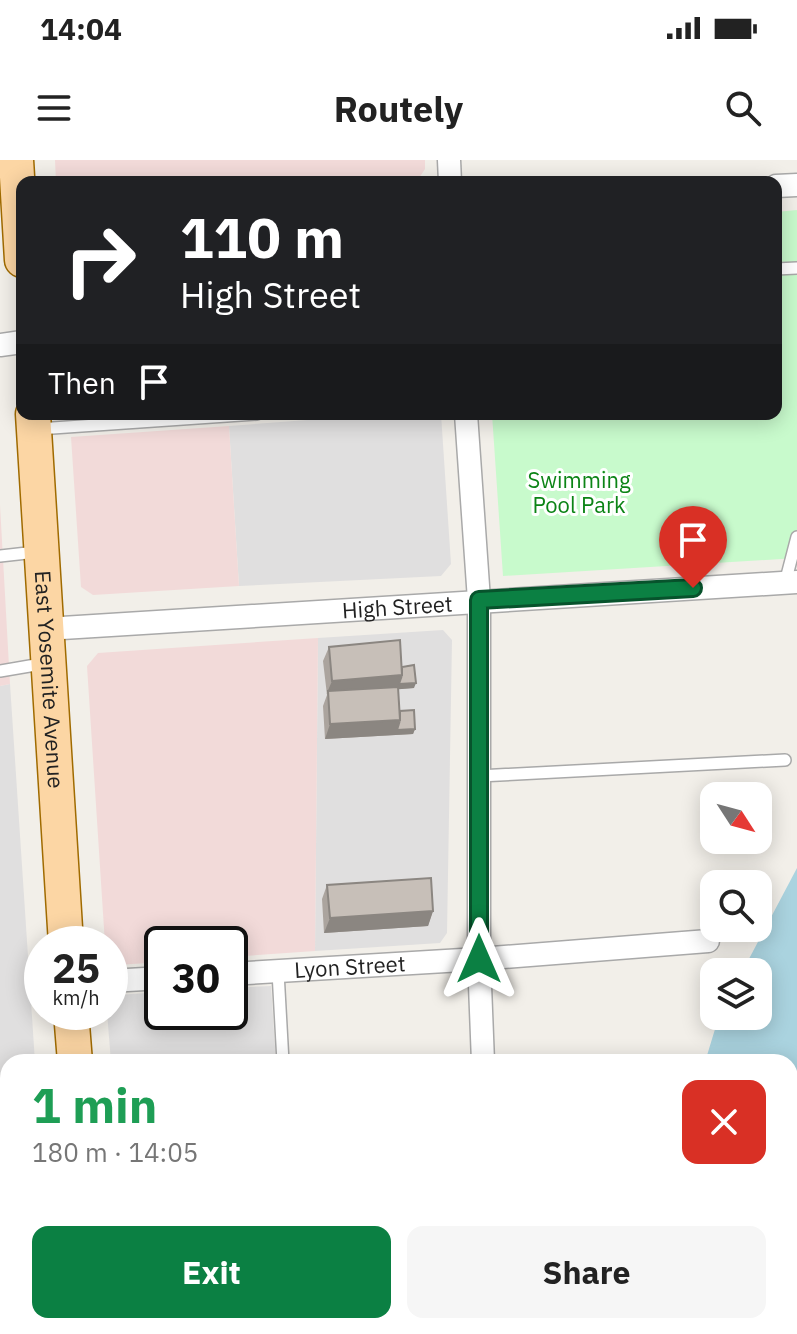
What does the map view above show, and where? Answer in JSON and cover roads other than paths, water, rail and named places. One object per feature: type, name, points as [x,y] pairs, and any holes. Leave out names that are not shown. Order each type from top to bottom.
[{"type":"main road","name":"East Yosemite Avenue","points":[[33,421],[65,926]]},
{"type":"main road","points":[[72,1030],[74,1054]]},
{"type":"street","points":[[466,420],[479,600],[479,959],[483,1054]]},
{"type":"street","name":"High Street","points":[[46,629],[791,582]]},
{"type":"street","name":"Lyon Street","points":[[248,973],[700,942]]},
{"type":"lane","points":[[33,421],[65,420]]},
{"type":"lane","points":[[791,582],[797,537]]},
{"type":"lane","points":[[0,556],[41,551]]},
{"type":"lane","points":[[0,671],[48,662]]},
{"type":"lane","points":[[479,776],[785,760]]},
{"type":"lane","points":[[278,972],[283,1054]]},
{"type":"water","points":[[797,868],[797,1054],[707,1054],[715,1030],[772,1030],[772,958],[749,958],[758,942],[772,942],[772,915]]},
{"type":"park label","name":"Swimming Pool Park","points":[[579,492]]}]
